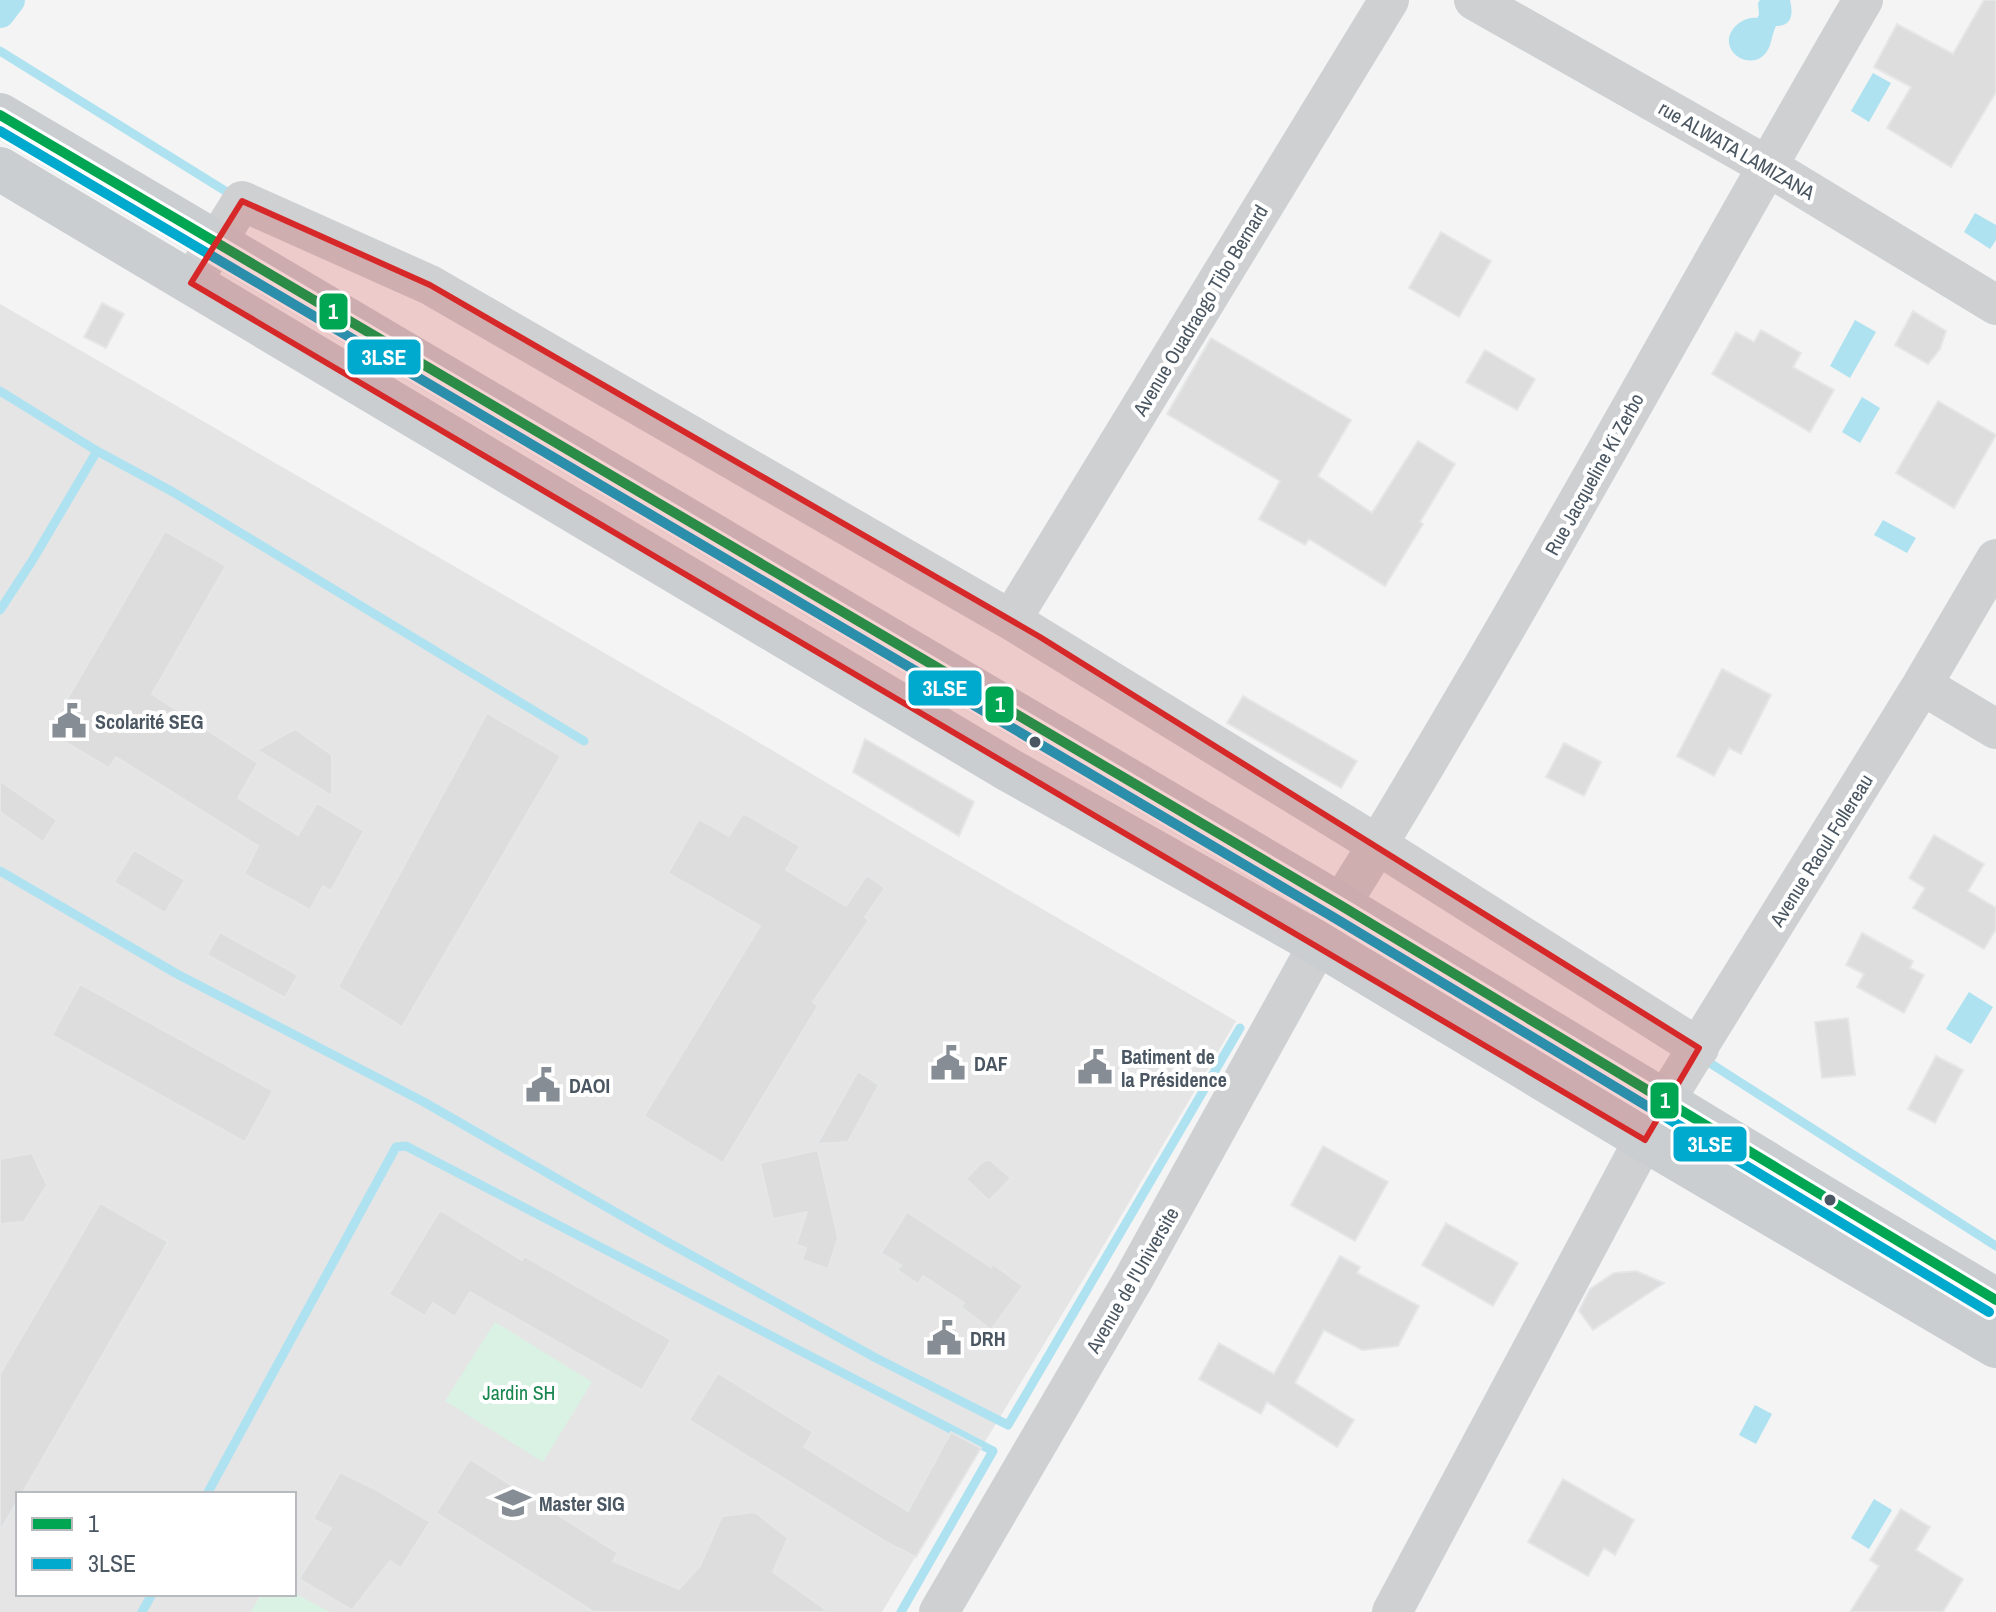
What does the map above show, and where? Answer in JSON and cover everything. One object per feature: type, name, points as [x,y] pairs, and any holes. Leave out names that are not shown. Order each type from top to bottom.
[{"type":"main road","points":[[2,117],[1340,905],[1996,1300]]},
{"type":"main road","points":[[0,169],[1009,770],[1319,944],[1996,1346]]},
{"type":"street","name":"Avenue Ouadraogo Tibo Bernard","points":[[1011,620],[1389,0]]},
{"type":"street","name":"rue ALWATA LAMIZANA","points":[[1474,0],[1767,166],[1996,305]]},
{"type":"street","name":"Rue Jacqueline Ki Zerbo","points":[[1319,944],[1543,563],[1863,0]]},
{"type":"street","points":[[191,283],[242,201],[430,285],[1011,620],[1378,845],[1699,1048]]},
{"type":"street","name":"Avenue Raoul Follereau","points":[[1392,1612],[1664,1102],[1922,685],[1996,559]]},
{"type":"street","points":[[1922,685],[1996,729]]},
{"type":"street","name":"Avenue de l'Universite","points":[[939,1612],[1126,1291],[1319,944]]},
{"type":"highlighted area","points":[[242,201],[430,285],[1040,637],[1699,1048],[1645,1140],[191,283]]},
{"type":"shaded area","points":[[0,304],[1236,1021],[882,1612],[0,1612]]},
{"type":"green space","name":"Jardin SH","points":[[495,1322],[592,1382],[543,1462],[445,1401]]},
{"type":"green space","points":[[296,1594],[330,1612],[251,1612],[260,1596]]},
{"type":"water","points":[[1760,0],[1790,0],[1790,18],[1786,24],[1776,26],[1770,46],[1763,56],[1745,60],[1732,51],[1730,35],[1741,22],[1757,18]]},
{"type":"water","points":[[1873,73],[1891,83],[1869,122],[1851,111]]},
{"type":"water","points":[[1975,213],[1996,225],[1996,240],[1990,249],[1964,232]]},
{"type":"water","points":[[1855,320],[1876,332],[1850,378],[1830,366]]},
{"type":"water","points":[[1862,397],[1880,408],[1860,443],[1842,432]]},
{"type":"water","points":[[1883,520],[1916,538],[1907,553],[1874,535]]},
{"type":"water","points":[[1969,992],[1993,1007],[1971,1044],[1946,1029]]},
{"type":"water","points":[[1755,1405],[1772,1414],[1756,1444],[1739,1435]]},
{"type":"water","points":[[1874,1499],[1892,1510],[1869,1549],[1851,1538]]},
{"type":"building","points":[[1984,0],[1996,0],[1996,92],[1951,167],[1887,128],[1911,87],[1874,67],[1897,24],[1953,54]]},
{"type":"building","points":[[1441,232],[1491,261],[1459,317],[1409,288]]},
{"type":"building","points":[[102,303],[124,314],[106,348],[84,337]]},
{"type":"building","points":[[1913,311],[1946,331],[1940,349],[1928,364],[1895,345]]},
{"type":"building","points":[[1761,330],[1801,353],[1793,367],[1834,390],[1810,432],[1712,374],[1736,332],[1754,342]]},
{"type":"building","points":[[1211,338],[1351,420],[1318,476],[1372,513],[1418,441],[1455,464],[1385,586],[1309,539],[1305,545],[1259,519],[1280,481],[1167,414]]},
{"type":"building","points":[[1485,350],[1535,379],[1517,410],[1466,382]]},
{"type":"building","points":[[1938,401],[1996,435],[1954,508],[1896,473]]},
{"type":"building","points":[[165,531],[226,566],[152,694],[258,763],[238,798],[298,835],[317,803],[364,831],[331,891],[323,886],[310,910],[244,874],[258,846],[116,757],[109,768],[48,732]]},
{"type":"building","points":[[1722,669],[1771,695],[1741,754],[1729,748],[1714,776],[1677,756]]},
{"type":"building","points":[[1243,696],[1357,761],[1341,788],[1227,723]]},
{"type":"building","points":[[487,713],[561,756],[402,1027],[338,987]]},
{"type":"building","points":[[295,729],[332,755],[332,796],[257,750]]},
{"type":"building","points":[[865,739],[974,802],[959,836],[853,772]]},
{"type":"building","points":[[1564,743],[1601,762],[1584,796],[1546,777]]},
{"type":"building","points":[[0,781],[57,820],[43,842],[0,812]]},
{"type":"building","points":[[743,813],[800,846],[786,870],[846,906],[867,875],[885,888],[865,917],[869,920],[813,1002],[818,1006],[723,1163],[644,1116],[760,926],[668,873],[699,819],[729,836]]},
{"type":"building","points":[[1934,835],[1984,864],[1968,891],[1996,908],[1996,929],[1984,949],[1913,908],[1925,888],[1909,878]]},
{"type":"building","points":[[134,850],[185,880],[165,913],[114,882]]},
{"type":"building","points":[[220,932],[298,975],[285,998],[207,955]]},
{"type":"building","points":[[1862,933],[1913,961],[1910,968],[1924,975],[1904,1013],[1857,987],[1864,974],[1846,965]]},
{"type":"building","points":[[80,984],[273,1091],[245,1142],[52,1035]]},
{"type":"building","points":[[1848,1018],[1855,1075],[1822,1078],[1815,1022]]},
{"type":"building","points":[[1936,1056],[1963,1070],[1935,1123],[1908,1109]]},
{"type":"building","points":[[858,1071],[879,1085],[848,1142],[817,1144]]},
{"type":"building","points":[[1323,1146],[1388,1182],[1355,1241],[1291,1205]]},
{"type":"building","points":[[818,1150],[838,1238],[828,1269],[802,1260],[806,1248],[796,1245],[807,1212],[773,1219],[760,1163]]},
{"type":"building","points":[[32,1153],[47,1185],[24,1222],[0,1224],[0,1159]]},
{"type":"building","points":[[989,1159],[1011,1178],[989,1201],[966,1179]]},
{"type":"building","points":[[100,1203],[168,1242],[23,1492],[16,1492],[16,1503],[0,1531],[0,1374]]},
{"type":"building","points":[[440,1210],[522,1260],[524,1256],[671,1340],[642,1390],[470,1292],[455,1317],[433,1303],[425,1316],[389,1294]]},
{"type":"building","points":[[907,1212],[991,1267],[993,1264],[1023,1286],[991,1330],[961,1307],[964,1303],[923,1276],[918,1284],[897,1270],[901,1265],[881,1253]]},
{"type":"building","points":[[1446,1223],[1518,1263],[1493,1306],[1422,1265]]},
{"type":"building","points":[[1340,1256],[1360,1267],[1357,1273],[1419,1306],[1398,1346],[1362,1350],[1324,1330],[1295,1383],[1354,1420],[1337,1447],[1267,1402],[1261,1414],[1199,1379],[1219,1343],[1274,1374]]},
{"type":"building","points":[[1636,1271],[1664,1283],[1593,1330],[1579,1311],[1590,1289],[1614,1273]]},
{"type":"building","points":[[718,1373],[813,1432],[804,1447],[908,1511],[951,1432],[981,1448],[916,1557],[886,1542],[689,1420]]},
{"type":"building","points":[[470,1459],[618,1553],[613,1561],[679,1589],[700,1566],[722,1516],[755,1512],[788,1538],[773,1572],[829,1612],[594,1612],[436,1513]]},
{"type":"building","points":[[340,1472],[430,1522],[401,1568],[390,1561],[352,1610],[299,1579],[331,1528],[313,1519]]},
{"type":"building","points":[[1563,1479],[1634,1520],[1615,1555],[1604,1548],[1588,1576],[1528,1542]]},
{"type":"building","points":[[1901,1509],[1930,1527],[1916,1550],[1963,1579],[1943,1612],[1850,1612],[1879,1566],[1870,1560]]},
{"type":"waterway","points":[[0,13],[10,0]]},
{"type":"waterway","points":[[0,51],[235,197]]},
{"type":"waterway","points":[[0,391],[584,741]]},
{"type":"waterway","points":[[0,610],[97,451]]},
{"type":"waterway","points":[[0,871],[177,974],[424,1102],[874,1357],[1008,1425],[1240,1028]]},
{"type":"waterway","points":[[1702,1058],[1996,1246]]},
{"type":"waterway","points":[[208,1492],[396,1147],[406,1146],[993,1451],[901,1612]]},
{"type":"waterway","points":[[142,1612],[151,1596]]},
{"type":"transit line","name":"1","points":[[0,115],[1340,905],[1996,1300]]},
{"type":"transit line","name":"3LSE","points":[[0,131],[1333,917],[1989,1312]]},
{"type":"place","name":"Scolarité SEG","points":[[69,721]]},
{"type":"place","name":"DAF","points":[[948,1063]]},
{"type":"place","name":"Batiment de la Présidence","points":[[1095,1067]]},
{"type":"place","name":"DAOI","points":[[543,1085]]},
{"type":"place","name":"DRH","points":[[944,1338]]},
{"type":"place","name":"Master SIG","points":[[513,1503]]}]
